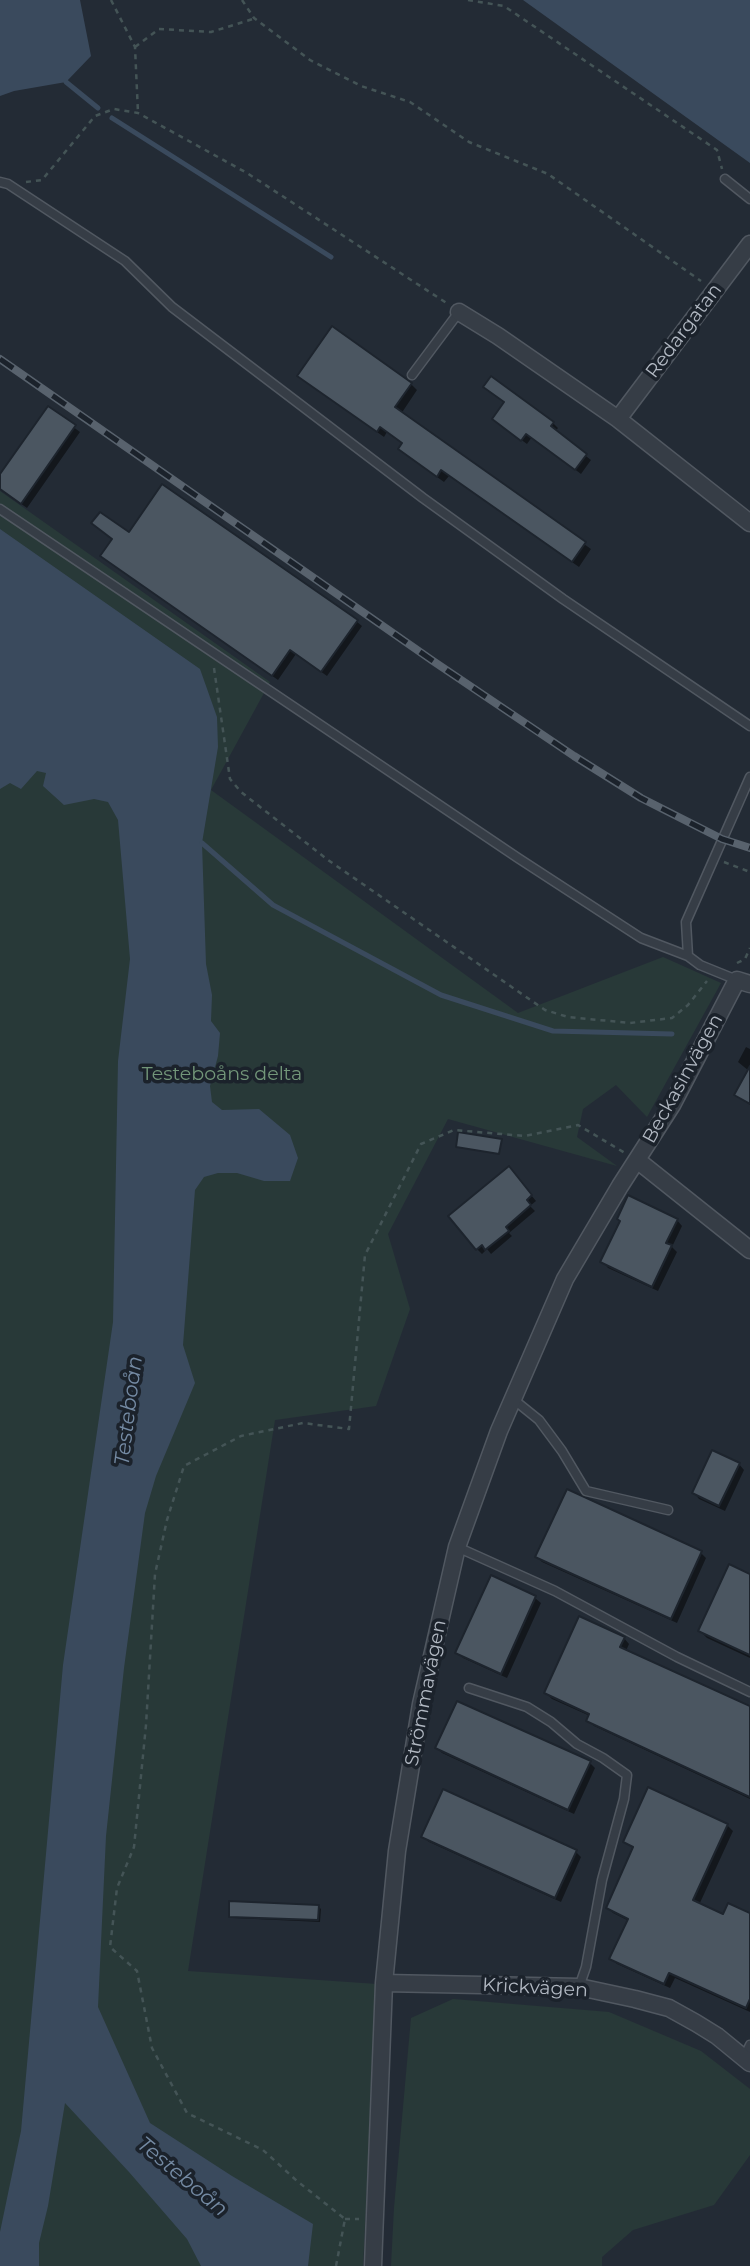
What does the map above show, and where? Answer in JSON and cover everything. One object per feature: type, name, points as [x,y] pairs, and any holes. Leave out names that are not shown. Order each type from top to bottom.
[{"type":"street","name":"Redargatan","points":[[618,419],[750,244]]},
{"type":"street","points":[[459,312],[618,419],[750,523]]},
{"type":"street","name":"Beckasinvägen","points":[[743,982],[637,1160],[750,1250]]},
{"type":"street","name":"Strömmavägen","points":[[373,2266],[384,1983],[397,1851],[421,1704],[457,1547],[499,1431],[565,1279],[637,1160]]},
{"type":"street","name":"Krickvägen","points":[[384,1983],[579,1987],[668,2008],[748,2055]]},
{"type":"lane","points":[[725,179],[750,199]]},
{"type":"lane","points":[[4,183],[125,261],[172,307],[423,498],[563,599],[750,726]]},
{"type":"lane","points":[[412,375],[459,312]]},
{"type":"lane","points":[[0,509],[641,939],[688,956],[718,974],[743,982]]},
{"type":"lane","points":[[688,956],[686,922],[750,777]]},
{"type":"lane","points":[[513,1399],[538,1420],[562,1451],[586,1491],[668,1510]]},
{"type":"lane","points":[[457,1547],[555,1591],[677,1657],[750,1692]]},
{"type":"lane","points":[[469,1688],[527,1707],[551,1721],[577,1744],[626,1775],[624,1799],[602,1880],[586,1967],[579,1987]]},
{"type":"path","points":[[111,0],[135,47],[138,113]]},
{"type":"path","points":[[242,0],[254,18],[320,65],[362,86],[410,102],[469,142],[548,174],[715,290]]},
{"type":"path","points":[[468,0],[504,6],[717,150],[725,179]]},
{"type":"path","points":[[135,47],[159,29],[211,32],[254,18]]},
{"type":"path","points":[[4,183],[42,180],[95,116],[114,109],[138,113],[247,173],[459,312]]},
{"type":"path","points":[[212,651],[230,779],[241,792],[328,860],[545,1010],[568,1017],[630,1023],[672,1018],[688,1005],[706,982],[745,959],[750,948]]},
{"type":"path","points":[[714,858],[750,872]]},
{"type":"path","points":[[336,2266],[345,2219],[297,2182],[263,2150],[187,2113],[152,2048],[137,1971],[110,1947],[117,1888],[134,1847],[146,1725],[155,1573],[167,1520],[184,1466],[240,1436],[303,1423],[349,1429],[365,1255],[421,1144],[454,1130],[525,1136],[578,1125],[637,1160]]},
{"type":"green space","name":"Testeboåns delta","points":[[0,491],[270,682],[211,790],[518,1013],[663,957],[721,983],[647,1117],[616,1085],[583,1109],[577,1137],[617,1166],[448,1119],[388,1234],[410,1309],[376,1406],[275,1420],[188,1971],[377,1984],[363,2266],[0,2266]]},
{"type":"green space","points":[[453,1999],[609,2012],[701,2051],[750,2089],[750,2155],[714,2205],[633,2230],[602,2257],[602,2266],[391,2266],[411,2018]]},
{"type":"water","points":[[0,0],[80,0],[91,56],[66,82],[0,96]]},
{"type":"water","points":[[523,0],[750,0],[750,163]]},
{"type":"water","name":"Testeboån","points":[[0,529],[200,669],[217,717],[218,747],[202,843],[206,964],[212,995],[211,1021],[220,1033],[218,1056],[210,1086],[212,1102],[222,1110],[259,1109],[290,1135],[298,1158],[290,1181],[264,1181],[237,1173],[218,1173],[204,1177],[195,1190],[183,1345],[195,1383],[156,1476],[145,1513],[124,1668],[106,1836],[98,2007],[150,2123],[313,2224],[308,2266],[201,2266],[187,2239],[65,2103],[39,2243],[39,2266],[0,2266],[0,2232],[21,2131],[63,1665],[113,1322],[118,1061],[130,959],[118,820],[108,802],[94,799],[64,805],[43,786],[46,773],[37,771],[21,789],[10,783],[0,789]]},
{"type":"building","points":[[332,326],[412,383],[395,407],[586,542],[572,562],[441,470],[437,477],[398,449],[402,443],[380,427],[377,432],[297,376]]},
{"type":"building","points":[[491,376],[554,422],[551,426],[587,454],[575,470],[526,434],[521,441],[492,419],[504,402],[483,387]]},
{"type":"building","points":[[48,406],[76,425],[21,504],[0,489],[0,474]]},
{"type":"building","points":[[162,484],[358,620],[321,672],[290,650],[272,676],[100,556],[112,539],[91,523],[100,512],[129,532]]},
{"type":"building","points":[[750,1066],[750,1104],[734,1095]]},
{"type":"building","points":[[458,1132],[502,1139],[499,1154],[456,1147]]},
{"type":"building","points":[[509,1166],[532,1195],[527,1200],[531,1205],[506,1227],[509,1231],[485,1250],[482,1245],[476,1250],[448,1216]]},
{"type":"building","points":[[628,1195],[678,1219],[666,1243],[672,1245],[652,1287],[600,1262],[620,1221],[617,1219]]},
{"type":"building","points":[[712,1450],[740,1463],[719,1506],[692,1493]]},
{"type":"building","points":[[567,1489],[702,1551],[671,1619],[535,1557]]},
{"type":"building","points":[[729,1564],[750,1574],[750,1655],[698,1631]]},
{"type":"building","points":[[491,1575],[536,1596],[501,1674],[455,1653]]},
{"type":"building","points":[[579,1616],[625,1637],[620,1647],[750,1706],[750,1797],[586,1721],[589,1714],[544,1693]]},
{"type":"building","points":[[457,1701],[591,1761],[568,1810],[435,1748]]},
{"type":"building","points":[[648,1787],[728,1824],[693,1900],[723,1914],[728,1903],[750,1913],[750,1999],[746,2008],[669,1973],[664,1984],[609,1959],[628,1919],[606,1908],[633,1847],[623,1842]]},
{"type":"building","points":[[443,1789],[577,1850],[555,1898],[421,1837]]},
{"type":"building","points":[[229,1901],[319,1905],[318,1920],[229,1917]]},
{"type":"waterway","points":[[66,82],[98,108]]},
{"type":"waterway","points":[[112,118],[331,257]]},
{"type":"waterway","points":[[202,843],[273,905],[441,995],[553,1031],[672,1034]]},
{"type":"railway","points":[[0,359],[574,756],[641,798],[722,839],[750,848]]}]
